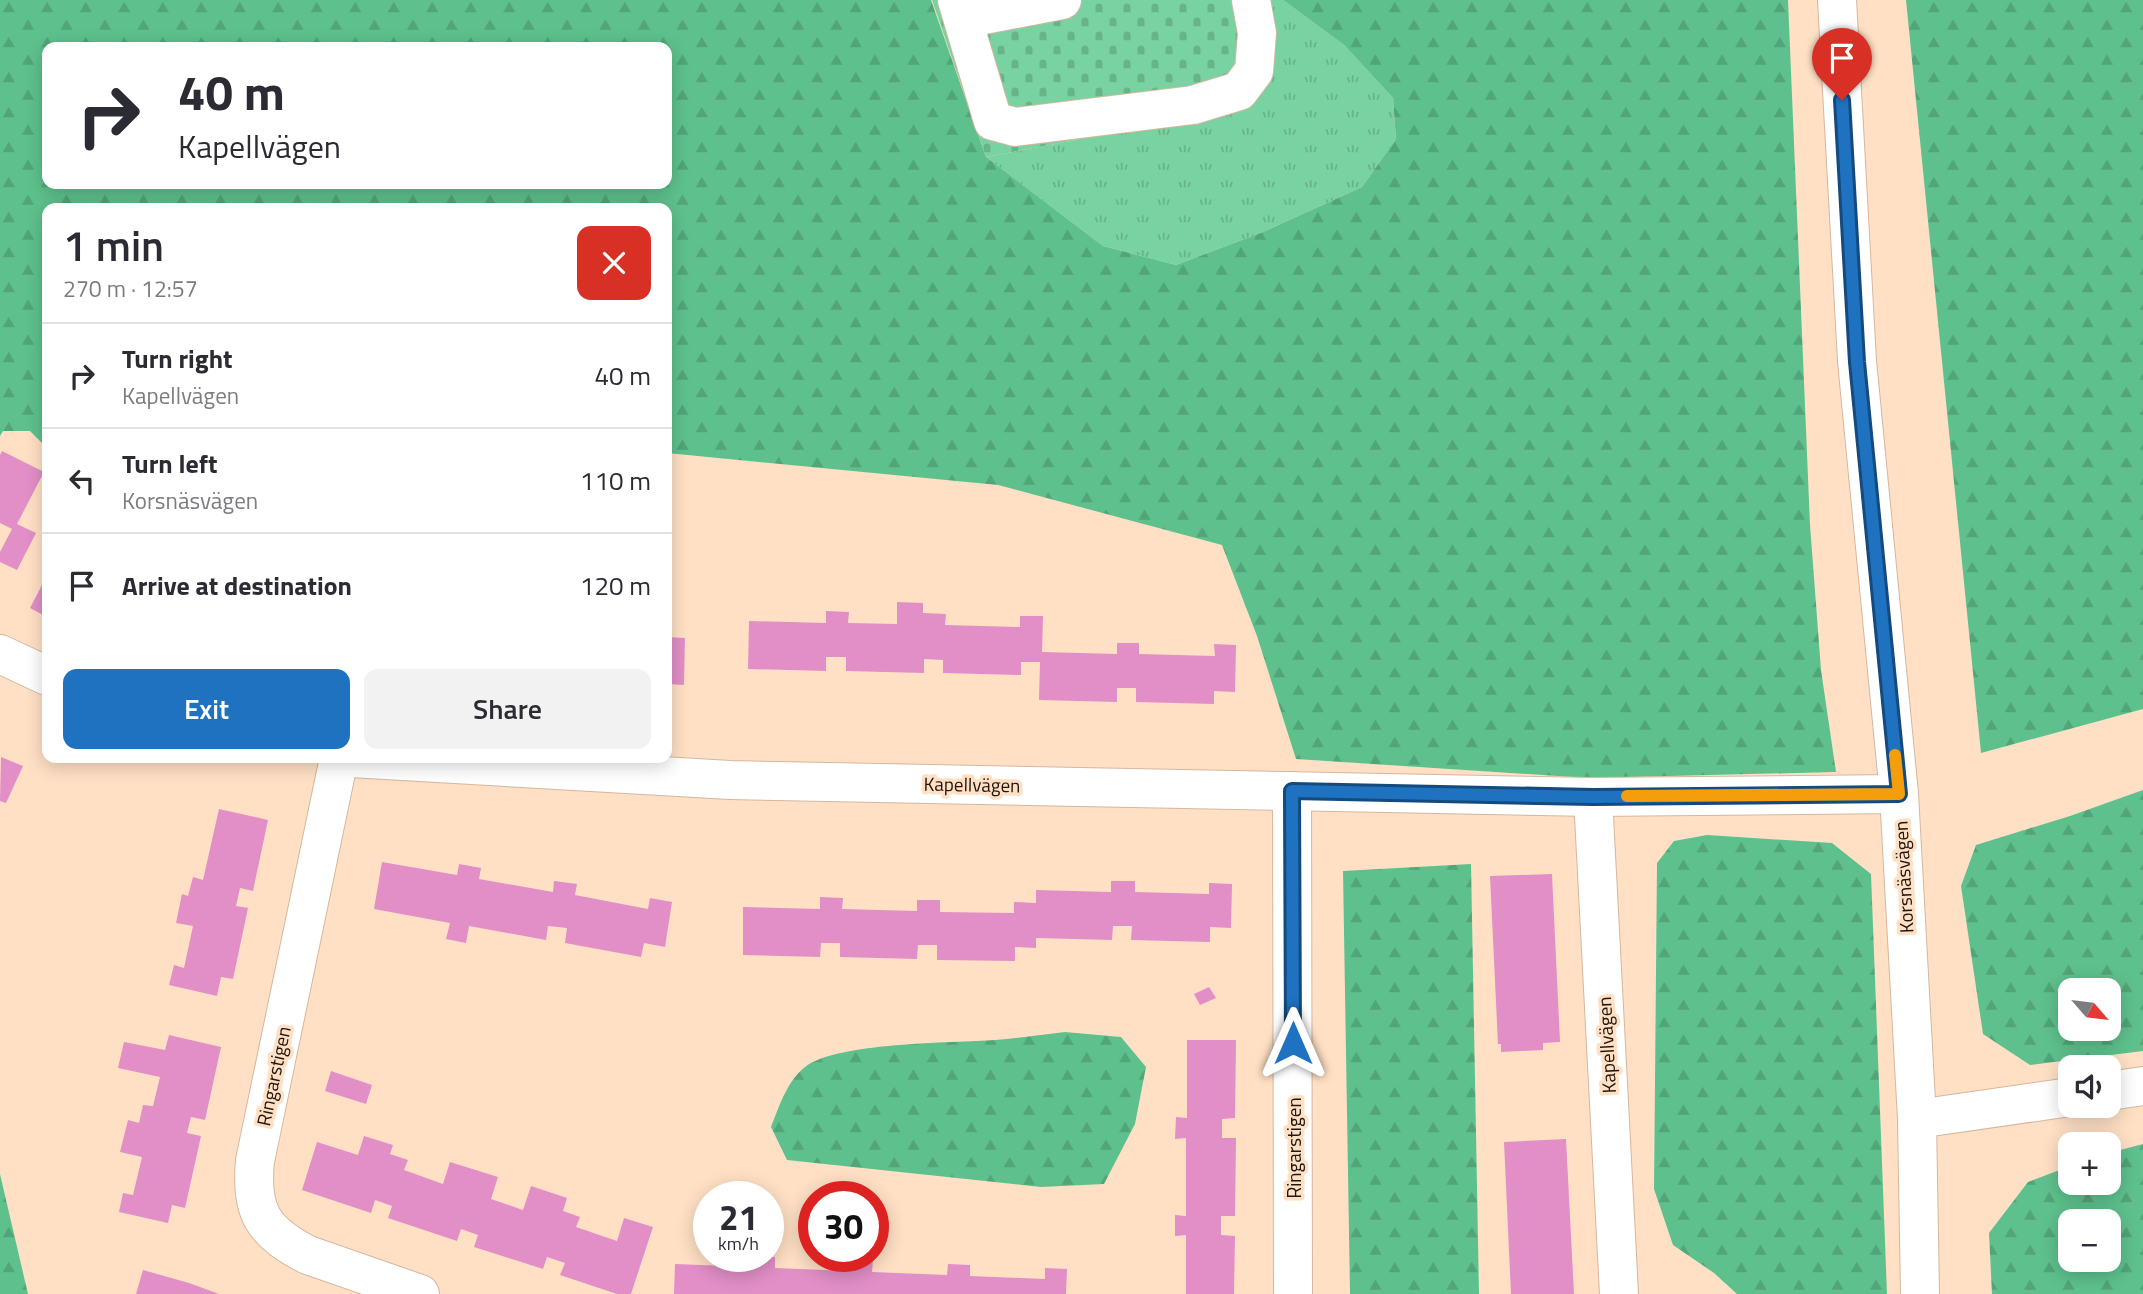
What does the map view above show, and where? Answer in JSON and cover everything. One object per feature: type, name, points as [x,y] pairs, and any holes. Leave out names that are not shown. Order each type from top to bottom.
[{"type":"street","points":[[1062,0],[960,10],[993,121],[1015,127],[1193,105],[1239,91],[1254,71],[1257,33],[1251,0]]},
{"type":"street","name":"Korsnäsvägen","points":[[1837,0],[1857,362],[1899,794],[1917,1119],[1920,1294]]},
{"type":"street","points":[[0,654],[42,674]]},
{"type":"street","name":"Ringarstigen","points":[[339,763],[254,1161],[254,1201],[273,1233],[296,1249],[420,1294]]},
{"type":"street","name":"Kapellvägen","points":[[437,763],[730,780],[1593,797],[1899,794]]},
{"type":"street","name":"Ringarstigen","points":[[1292,791],[1293,1294]]},
{"type":"street","name":"Kapellvägen","points":[[1593,797],[1619,1294]]},
{"type":"street","points":[[2121,1089],[2143,1086]]},
{"type":"street","points":[[1917,1119],[2058,1099]]},
{"type":"green space","points":[[0,0],[931,0],[986,157],[1103,246],[1176,265],[1263,232],[1362,187],[1396,139],[1393,98],[1344,45],[1283,0],[1788,0],[1810,525],[1821,670],[1836,772],[1588,778],[1296,759],[1257,636],[1222,545],[998,485],[672,453],[672,203],[42,203],[42,443],[30,431],[3,431],[0,436]]},
{"type":"green space","points":[[932,0],[1267,0],[1276,71],[1242,97],[1177,121],[986,157]]},
{"type":"green space","points":[[1267,0],[1283,0],[1344,45],[1393,98],[1396,139],[1362,187],[1263,232],[1176,265],[1103,246],[986,157],[1177,121]]},
{"type":"green space","points":[[1906,0],[2143,0],[2143,709],[1981,753]]},
{"type":"green space","points":[[2143,790],[2143,1051],[2111,1055],[2058,1055],[2058,1062],[2030,1065],[1983,1034],[1961,886],[1976,845]]},
{"type":"green space","points":[[1707,835],[1832,843],[1871,874],[1887,1294],[1737,1294],[1714,1273],[1673,1245],[1654,1189],[1657,863],[1674,841]]},
{"type":"green space","points":[[1471,864],[1479,1294],[1350,1294],[1343,871]]},
{"type":"green space","points":[[1065,1032],[1121,1037],[1146,1067],[1135,1124],[1104,1184],[1041,1187],[787,1160],[771,1127],[793,1079],[805,1067],[821,1059],[868,1048],[995,1040]]},
{"type":"green space","points":[[2143,1144],[2143,1294],[1992,1294],[1989,1233],[2028,1182],[2058,1171],[2058,1195],[2121,1195],[2121,1150]]},
{"type":"green space","points":[[0,1174],[28,1294],[0,1294]]},
{"type":"building","points":[[2,451],[42,471],[17,524],[36,533],[17,570],[0,562],[0,552],[12,529],[0,523]]},
{"type":"building","points":[[42,585],[42,614],[30,608]]},
{"type":"building","points":[[897,602],[923,603],[923,613],[946,614],[945,625],[1020,627],[1020,616],[1043,616],[1042,652],[1117,654],[1117,643],[1139,643],[1139,654],[1215,656],[1214,644],[1236,645],[1235,692],[1214,691],[1214,704],[1136,702],[1136,688],[1117,688],[1117,702],[1039,700],[1040,662],[1021,662],[1021,675],[943,673],[943,660],[924,659],[924,673],[846,671],[846,657],[826,657],[826,671],[748,669],[749,621],[826,623],[826,611],[849,612],[848,623],[897,624]]},
{"type":"building","points":[[672,637],[685,638],[684,685],[672,684]]},
{"type":"building","points":[[1,757],[23,766],[6,803],[0,801]]},
{"type":"building","points":[[219,809],[268,820],[253,891],[240,888],[236,906],[248,908],[233,979],[221,977],[217,996],[169,985],[174,965],[184,968],[193,926],[176,923],[182,894],[188,896],[193,877],[203,880]]},
{"type":"building","points":[[382,862],[457,875],[459,864],[481,868],[479,879],[553,892],[554,881],[577,884],[575,895],[648,909],[650,898],[672,902],[665,947],[644,943],[641,957],[565,943],[567,928],[548,926],[546,940],[469,926],[466,943],[446,939],[450,923],[374,909]]},
{"type":"building","points":[[1552,874],[1560,1042],[1543,1043],[1543,1050],[1501,1052],[1501,1044],[1498,1044],[1490,876]]},
{"type":"building","points":[[1111,881],[1135,881],[1135,892],[1209,894],[1209,883],[1232,884],[1231,928],[1210,927],[1210,942],[1131,940],[1132,926],[1113,926],[1112,940],[1036,938],[1036,948],[1015,947],[1015,961],[937,960],[937,945],[918,945],[917,959],[840,957],[840,943],[821,943],[820,957],[743,955],[743,907],[820,909],[820,897],[843,898],[842,909],[917,911],[917,900],[940,900],[940,912],[1014,913],[1014,902],[1036,903],[1036,890],[1111,892]]},
{"type":"building","points":[[1209,987],[1216,998],[1200,1005],[1194,994]]},
{"type":"building","points":[[169,1035],[221,1047],[205,1120],[191,1117],[187,1133],[201,1136],[185,1208],[172,1205],[168,1223],[119,1212],[123,1193],[133,1195],[142,1157],[120,1152],[128,1120],[139,1123],[143,1105],[153,1106],[160,1077],[118,1068],[124,1042],[165,1050]]},
{"type":"building","points":[[1187,1040],[1236,1040],[1235,1118],[1222,1119],[1222,1138],[1236,1138],[1235,1216],[1221,1216],[1221,1235],[1235,1236],[1234,1294],[1186,1294],[1186,1235],[1175,1236],[1175,1215],[1186,1216],[1186,1138],[1175,1139],[1176,1117],[1187,1118]]},
{"type":"building","points":[[331,1071],[372,1085],[366,1104],[325,1091]]},
{"type":"building","points":[[364,1136],[393,1145],[390,1154],[408,1160],[404,1170],[443,1184],[450,1162],[498,1177],[491,1199],[523,1210],[531,1186],[567,1198],[563,1211],[580,1217],[576,1227],[617,1241],[624,1218],[653,1227],[631,1294],[617,1294],[560,1275],[565,1263],[547,1257],[543,1269],[474,1247],[478,1235],[461,1229],[457,1241],[388,1218],[392,1206],[375,1200],[371,1213],[302,1190],[317,1142],[358,1155]]},
{"type":"building","points":[[1566,1139],[1574,1294],[1511,1294],[1504,1142]]},
{"type":"building","points":[[675,1264],[693,1265],[693,1272],[784,1272],[784,1268],[798,1269],[798,1272],[947,1275],[948,1264],[970,1265],[970,1276],[1045,1279],[1045,1268],[1067,1269],[1066,1294],[674,1294]]},
{"type":"building","points":[[143,1270],[189,1283],[219,1294],[136,1294]]},
{"type":"slow traffic","points":[[1627,796],[1899,794],[1895,755]]},
{"type":"route","points":[[1293,1043],[1292,791],[1593,797],[1899,794],[1857,362],[1842,100]]}]
